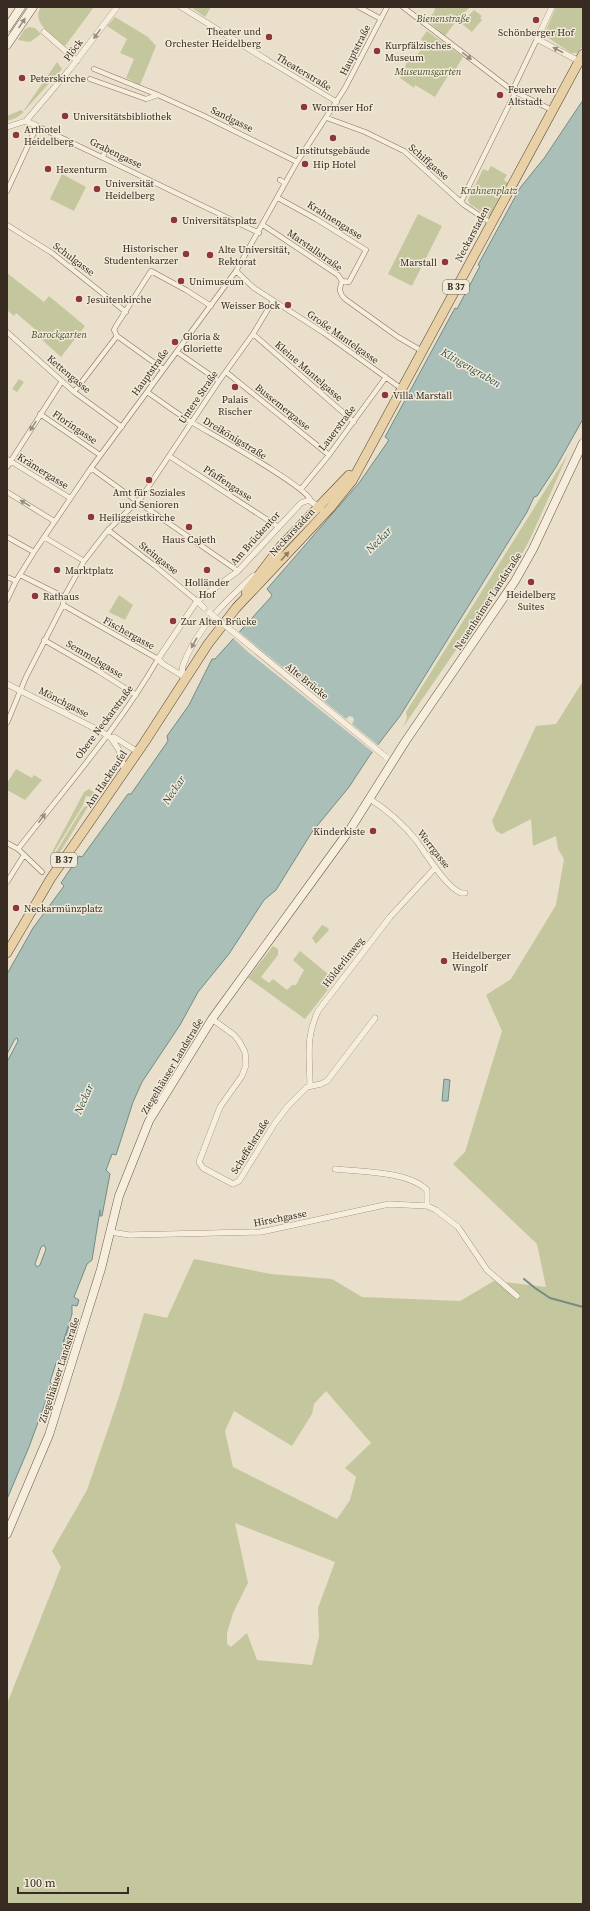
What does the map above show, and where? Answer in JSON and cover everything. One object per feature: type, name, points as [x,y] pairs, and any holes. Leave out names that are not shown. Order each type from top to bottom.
[{"type":"main road","points":[[7,28],[21,7]]},
{"type":"main road","points":[[8,41],[33,7]]},
{"type":"main road","name":"Neckarstaden","points":[[226,620],[322,510],[358,466],[402,389],[581,58]]},
{"type":"main road","name":"Neuenheimer Landstraße","points":[[389,759],[523,568],[583,443]]},
{"type":"main road","name":"Neckarstaden","points":[[236,608],[280,546],[322,510]]},
{"type":"main road","name":"Am Hackteufel","points":[[7,953],[51,878],[138,752],[208,644],[226,620]]},
{"type":"main road","name":"Ziegelhäuser Landstraße","points":[[7,1534],[49,1435],[82,1336],[125,1179],[149,1121],[212,1019],[347,834],[370,799],[389,759]]},
{"type":"street","name":"Plöck","points":[[26,121],[77,61],[117,7]]},
{"type":"street","name":"Theaterstraße","points":[[181,7],[336,102]]},
{"type":"street","points":[[359,7],[381,19]]},
{"type":"street","name":"Hauptstraße","points":[[7,600],[16,581],[70,498],[164,369],[178,353],[236,271],[259,233],[297,162],[315,140],[336,102],[369,49],[387,7]]},
{"type":"street","points":[[403,7],[513,91],[552,110]]},
{"type":"street","points":[[461,202],[514,95],[513,91],[552,7]]},
{"type":"street","points":[[44,32],[77,61]]},
{"type":"street","points":[[537,39],[581,58]]},
{"type":"street","name":"Sandgasse","points":[[94,69],[158,95],[250,138],[297,162]]},
{"type":"street","name":"Sandgasse","points":[[90,79],[146,99],[158,95]]},
{"type":"street","name":"Schiffgasse","points":[[327,118],[365,132],[404,151],[461,202],[491,223]]},
{"type":"street","points":[[7,127],[26,121]]},
{"type":"street","name":"Grabengasse","points":[[26,121],[259,233]]},
{"type":"street","points":[[7,191],[37,126]]},
{"type":"street","points":[[103,157],[105,151]]},
{"type":"street","points":[[280,180],[285,183]]},
{"type":"street","name":"Krahnengasse","points":[[278,198],[316,219],[366,250],[349,282],[342,281]]},
{"type":"street","name":"Schulgasse","points":[[7,225],[52,253],[126,312]]},
{"type":"street","name":"Marstallstraße","points":[[262,225],[338,275],[342,281],[340,291],[345,299],[398,337],[422,352]]},
{"type":"street","points":[[164,369],[117,336],[114,330],[151,271],[186,290],[211,306]]},
{"type":"street","name":"Große Mantelgasse","points":[[236,271],[254,288],[324,334],[402,389]]},
{"type":"street","name":"Untere Straße","points":[[108,530],[140,503],[150,482],[253,334],[273,301]]},
{"type":"street","name":"Kettengasse","points":[[7,332],[76,394],[122,427]]},
{"type":"street","name":"Kleine Mantelgasse","points":[[253,334],[354,422]]},
{"type":"street","points":[[76,394],[117,336]]},
{"type":"street","points":[[179,339],[184,343]]},
{"type":"street","points":[[178,353],[219,381]]},
{"type":"street","name":"Bussemergasse","points":[[226,372],[329,455]]},
{"type":"street","name":"Lauerstraße","points":[[301,489],[329,455],[373,397],[386,377]]},
{"type":"street","points":[[7,467],[9,460],[62,381]]},
{"type":"street","name":"Dreikönigstraße","points":[[147,392],[191,422],[296,485],[309,496],[311,501]]},
{"type":"street","name":"Floringasse","points":[[40,414],[100,455]]},
{"type":"street","name":"Pfaffengasse","points":[[169,456],[278,526]]},
{"type":"street","name":"Krämergasse","points":[[9,460],[70,498]]},
{"type":"street","points":[[91,468],[238,571]]},
{"type":"street","points":[[7,492],[54,521]]},
{"type":"street","name":"Am Brückentor","points":[[197,601],[238,571],[278,526],[301,503],[306,500],[311,501]]},
{"type":"street","points":[[311,501],[322,510]]},
{"type":"street","points":[[7,723],[20,690],[63,605],[64,597],[84,561],[108,530]]},
{"type":"street","name":"Steingasse","points":[[108,530],[193,596],[197,601]]},
{"type":"street","points":[[7,537],[34,552]]},
{"type":"street","points":[[44,537],[84,561]]},
{"type":"street","points":[[20,575],[64,597]]},
{"type":"street","points":[[186,678],[183,673],[183,665],[202,629],[218,610],[247,581],[253,576],[258,575]]},
{"type":"street","points":[[7,578],[16,581]]},
{"type":"street","points":[[197,601],[204,608]]},
{"type":"street","name":"Obere Neckarstraße","points":[[18,849],[109,736],[197,601]]},
{"type":"street","name":"Fischergasse","points":[[63,605],[158,659],[163,664],[186,678]]},
{"type":"street","name":"Alte Brücke","points":[[210,613],[389,759]]},
{"type":"street","name":"Semmelsgasse","points":[[44,640],[136,695]]},
{"type":"street","name":"Mönchgasse","points":[[7,684],[114,738],[138,752]]},
{"type":"street","points":[[109,736],[119,750],[124,771]]},
{"type":"street","name":"Werrgasse","points":[[370,799],[394,817],[415,839],[435,868],[459,892],[465,893]]},
{"type":"street","points":[[7,843],[18,849],[42,872]]},
{"type":"street","points":[[7,882],[24,855]]},
{"type":"street","name":"Hölderlinweg","points":[[310,1086],[308,1042],[311,1027],[318,1011],[398,908],[435,868]]},
{"type":"street","name":"Scheffelstraße","points":[[212,1019],[234,1035],[242,1046],[246,1058],[242,1076],[220,1107],[200,1158],[200,1165],[233,1184],[237,1183],[283,1112],[304,1089],[321,1084],[329,1078],[375,1018]]},
{"type":"street","points":[[335,1169],[389,1174],[413,1181],[427,1190],[427,1206]]},
{"type":"street","name":"Hirschgasse","points":[[111,1232],[129,1235],[255,1232],[381,1205],[400,1204],[427,1206],[436,1210],[458,1226],[487,1270],[517,1296]]},
{"type":"green space","points":[[41,7],[94,7],[65,46],[50,34],[41,24],[38,13]]},
{"type":"green space","points":[[191,7],[211,7],[205,17]]},
{"type":"green space","name":"Bienenstraße","points":[[434,7],[470,7],[457,20],[445,36],[428,21],[435,10]]},
{"type":"green space","points":[[556,7],[583,7],[583,46],[577,53],[571,53],[544,35]]},
{"type":"green space","points":[[474,10],[482,16],[480,18],[482,20],[472,32],[461,23]]},
{"type":"green space","points":[[115,17],[148,37],[156,46],[140,85],[126,78],[134,59],[120,53],[127,39],[107,26]]},
{"type":"green space","points":[[29,27],[35,28],[41,34],[30,42],[18,40],[24,30]]},
{"type":"green space","name":"Museumsgarten","points":[[427,31],[463,57],[452,75],[449,74],[435,97],[415,85],[414,88],[400,78],[410,55],[415,58],[424,46],[421,43],[423,41],[421,39]]},
{"type":"green space","points":[[57,62],[62,69],[24,110]]},
{"type":"green space","points":[[21,110],[24,112],[16,118],[7,121],[7,116]]},
{"type":"green space","name":"Krahnenplatz","points":[[491,166],[507,175],[504,180],[508,183],[489,217],[470,204],[468,200],[483,169],[488,171]]},
{"type":"green space","points":[[62,174],[86,187],[74,211],[50,199]]},
{"type":"green space","points":[[418,214],[442,226],[412,286],[388,274]]},
{"type":"green space","name":"Barockgarten","points":[[7,273],[44,302],[49,296],[85,326],[61,357],[41,339],[43,336],[16,313],[14,316],[7,310]]},
{"type":"green space","points":[[19,379],[24,382],[17,392],[12,389]]},
{"type":"green space","points":[[568,454],[531,537],[513,571],[511,570],[403,727],[407,718],[406,712]]},
{"type":"green space","points":[[119,595],[133,605],[125,620],[109,612]]},
{"type":"green space","points":[[583,681],[583,1904],[7,1904],[7,1704],[61,1567],[52,1551],[87,1490],[119,1397],[144,1313],[167,1318],[194,1259],[271,1274],[332,1279],[362,1297],[460,1301],[494,1281],[546,1287],[537,1244],[453,1164],[465,1152],[502,1031],[486,995],[511,979],[556,905],[564,859],[558,849],[556,836],[533,846],[531,819],[502,834],[496,831],[492,821],[536,726],[556,724]],"holes":[[[326,1391],[371,1443],[345,1468],[356,1477],[350,1500],[337,1519],[233,1467],[225,1431],[234,1411],[292,1446],[312,1414],[314,1404]],[[235,1523],[335,1562],[318,1608],[319,1637],[312,1665],[257,1660],[247,1633],[231,1647],[227,1644],[227,1633],[233,1613],[248,1583]]]},
{"type":"green space","points":[[16,769],[32,778],[34,775],[42,780],[25,800],[7,790],[7,783]]},
{"type":"green space","points":[[89,789],[98,795],[96,798],[86,796],[83,805],[51,857],[50,856],[84,792]]},
{"type":"green space","points":[[89,805],[59,854],[56,852],[81,811],[84,807]]},
{"type":"green space","points":[[322,925],[329,930],[316,944],[312,938]]},
{"type":"green space","points":[[273,946],[278,949],[278,955],[261,977],[269,983],[273,979],[287,990],[292,985],[296,985],[304,970],[293,960],[300,951],[328,974],[323,981],[330,987],[305,1019],[248,978]]},
{"type":"water","points":[[583,100],[583,419],[556,467],[537,496],[534,497],[527,512],[400,716],[370,755],[349,787],[312,832],[276,890],[264,900],[229,954],[198,992],[180,1025],[142,1082],[133,1102],[116,1155],[112,1154],[106,1170],[110,1174],[102,1216],[100,1216],[100,1210],[92,1260],[87,1264],[74,1297],[79,1300],[77,1306],[72,1305],[72,1314],[62,1346],[69,1325],[72,1325],[60,1363],[56,1363],[50,1382],[52,1384],[29,1447],[7,1499],[7,1062],[18,1041],[17,1038],[15,1039],[7,1054],[7,974],[33,928],[64,886],[61,883],[79,856],[82,857],[128,794],[131,794],[168,741],[167,736],[189,705],[212,659],[215,659],[271,597],[272,595],[267,589],[359,483],[389,440],[385,437],[455,308],[457,309],[480,266],[478,265],[520,188],[545,157]],"holes":[[[44,1245],[46,1249],[40,1265],[37,1267],[35,1264],[41,1247]]]},
{"type":"water","points":[[444,1079],[450,1080],[448,1101],[442,1101]]},
{"type":"pier","points":[[238,631],[346,719],[349,716],[353,717],[354,720],[352,724],[379,746],[374,753],[248,652],[232,637]]},
{"type":"waterway","points":[[524,1279],[550,1298],[583,1307]]},
{"type":"place","name":"Schönberger Hof","points":[[536,20]]},
{"type":"place","name":"Theater und Orchester Heidelberg","points":[[269,37]]},
{"type":"place","name":"Kurpfälzisches Museum","points":[[377,51]]},
{"type":"place","name":"Peterskirche","points":[[22,78]]},
{"type":"place","name":"Feuerwehr Altstadt","points":[[500,95]]},
{"type":"place","name":"Wormser Hof","points":[[304,107]]},
{"type":"place","name":"Universitätsbibliothek","points":[[65,116]]},
{"type":"place","name":"Arthotel Heidelberg","points":[[16,135]]},
{"type":"place","name":"Institutsgebäude","points":[[333,138]]},
{"type":"place","name":"Hip Hotel","points":[[305,164]]},
{"type":"place","name":"Hexenturm","points":[[48,169]]},
{"type":"place","name":"Universität Heidelberg","points":[[97,189]]},
{"type":"place","name":"Universitätsplatz","points":[[174,220]]},
{"type":"place","name":"Historischer Studentenkarzer","points":[[186,254]]},
{"type":"place","name":"Alte Universität, Rektorat","points":[[210,255]]},
{"type":"place","name":"Marstall","points":[[445,262]]},
{"type":"place","name":"Unimuseum","points":[[181,281]]},
{"type":"place","name":"Jesuitenkirche","points":[[79,299]]},
{"type":"place","name":"Weisser Bock","points":[[288,305]]},
{"type":"place","name":"Gloria & Gloriette","points":[[175,342]]},
{"type":"place","name":"Palais Rischer","points":[[235,387]]},
{"type":"place","name":"Villa Marstall","points":[[385,395]]},
{"type":"place","name":"Amt für Soziales und Senioren","points":[[149,480]]},
{"type":"place","name":"Heiliggeistkirche","points":[[91,517]]},
{"type":"place","name":"Haus Cajeth","points":[[189,527]]},
{"type":"place","name":"Marktplatz","points":[[57,570]]},
{"type":"place","name":"Holländer Hof","points":[[207,570]]},
{"type":"place","name":"Heidelberg Suites","points":[[531,582]]},
{"type":"place","name":"Rathaus","points":[[35,596]]},
{"type":"place","name":"Zur Alten Brücke","points":[[173,621]]},
{"type":"place","name":"Kinderkiste","points":[[373,831]]},
{"type":"place","name":"Neckarmünzplatz","points":[[16,908]]},
{"type":"place","name":"Heidelberger Wingolf","points":[[444,961]]},
{"type":"water label","name":"Klingengraben","points":[[471,368]]},
{"type":"water label","name":"Neckar","points":[[379,540]]},
{"type":"water label","name":"Neckar","points":[[174,790]]},
{"type":"water label","name":"Neckar","points":[[84,1099]]}]
